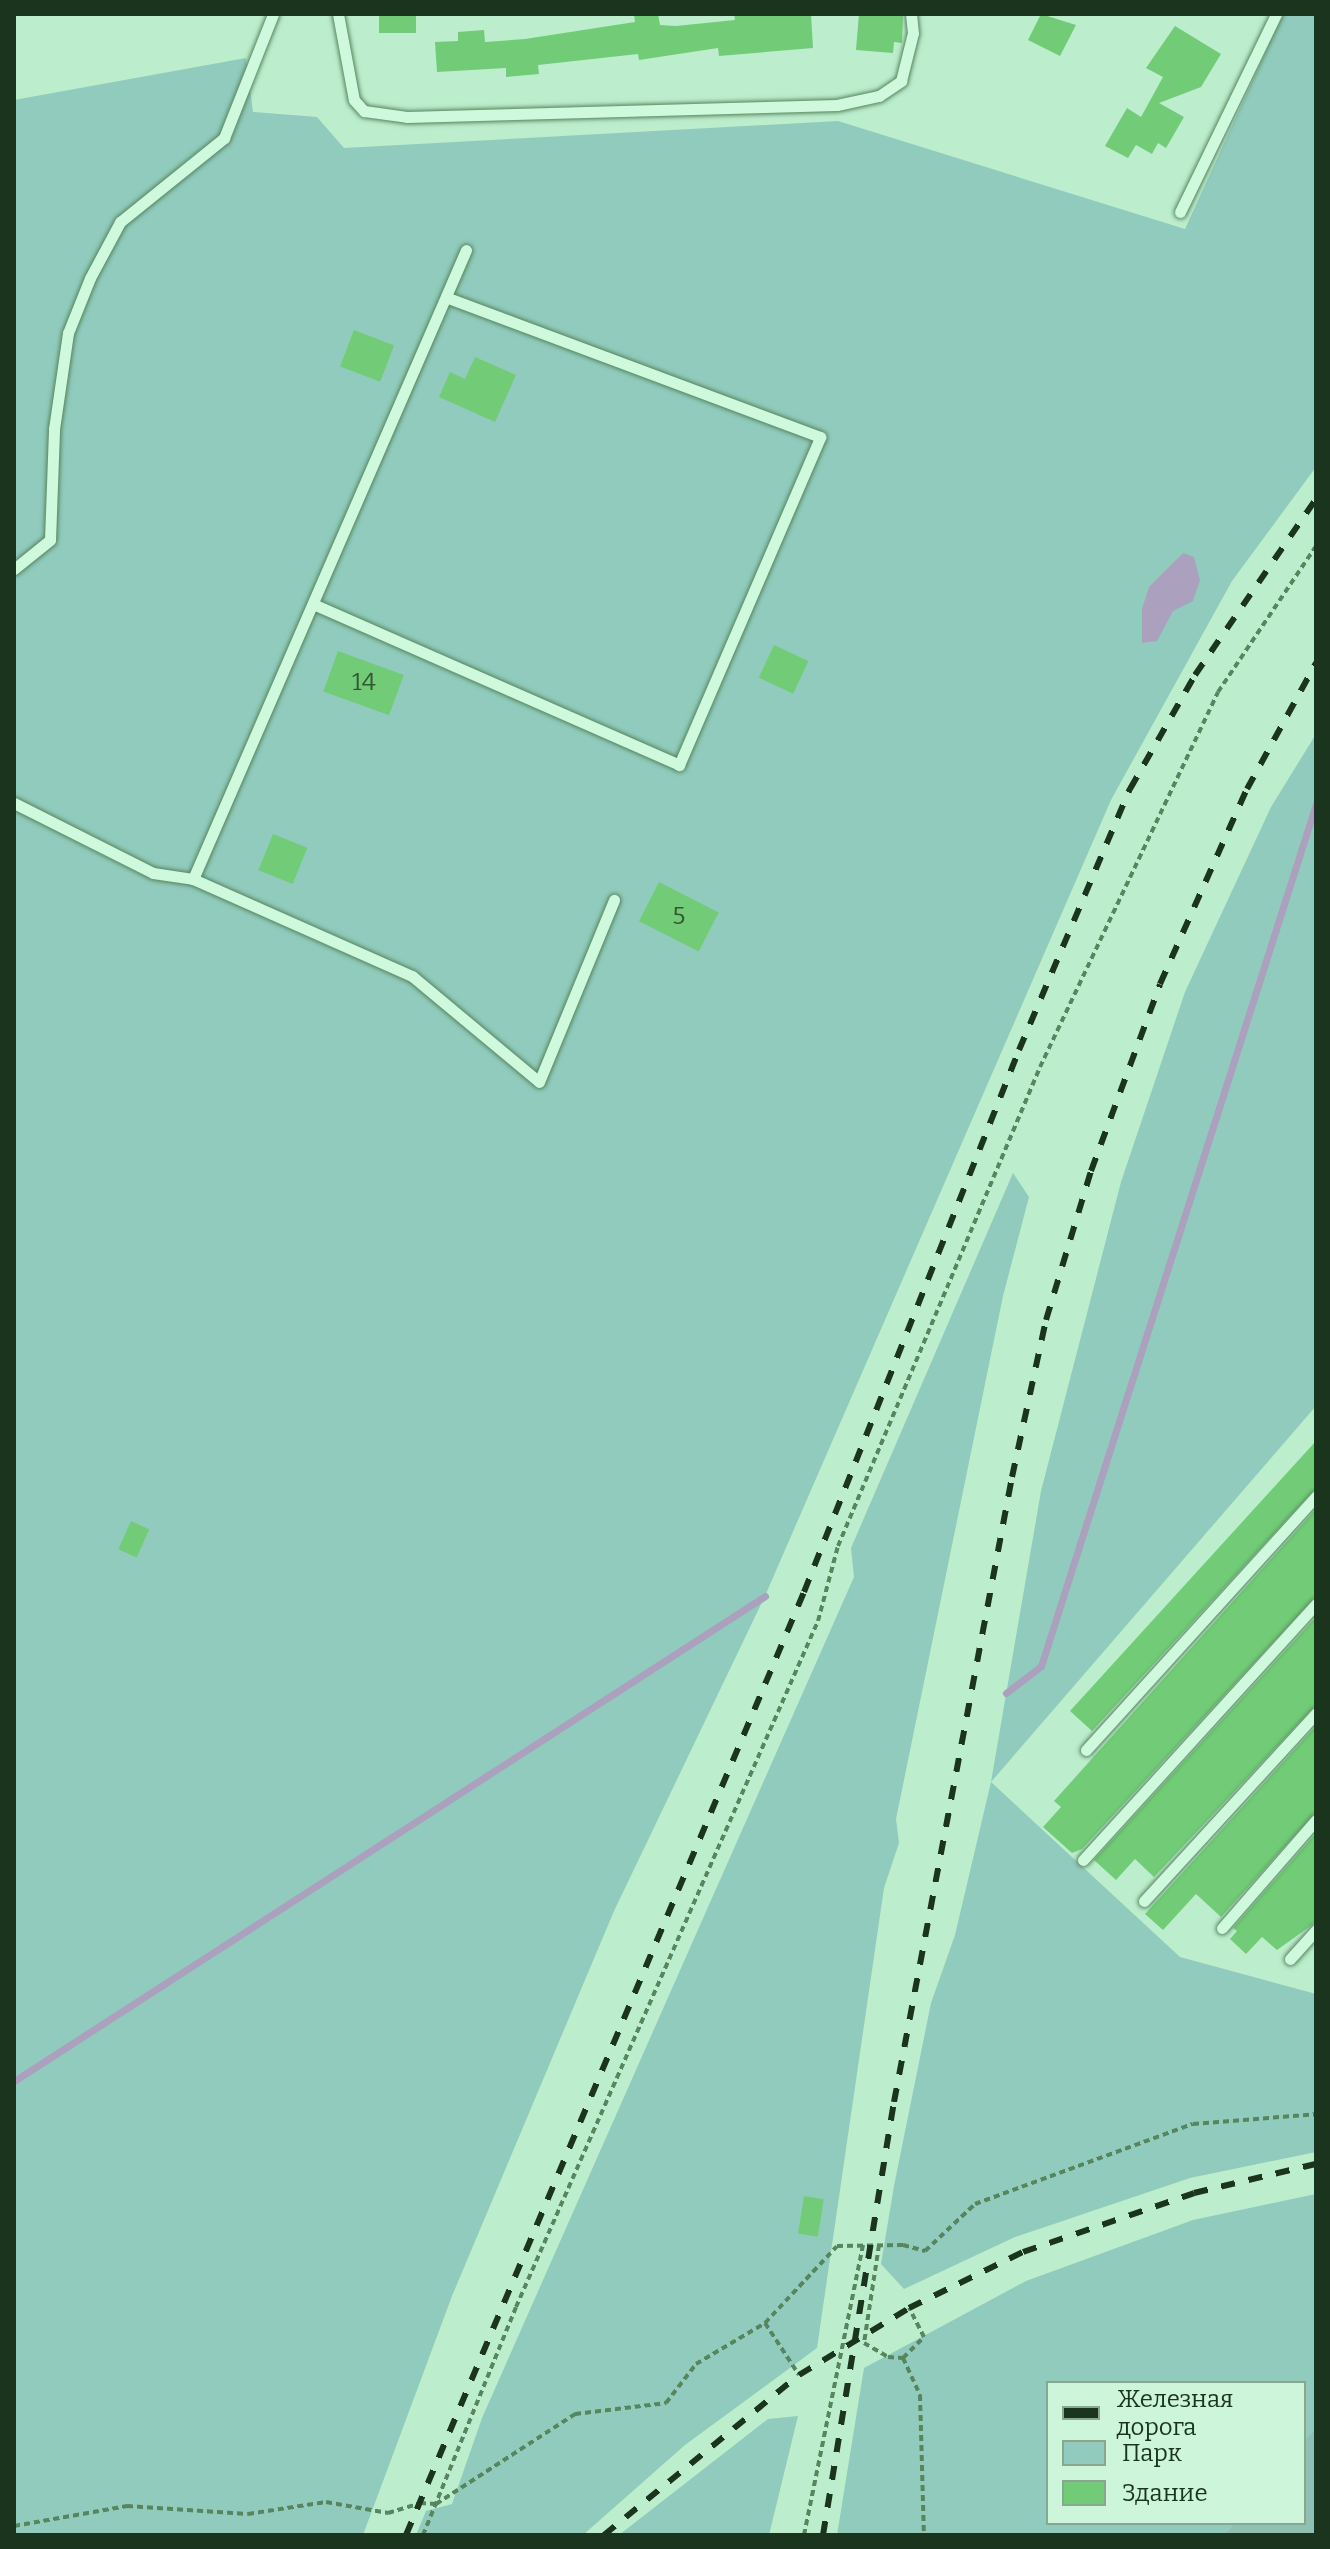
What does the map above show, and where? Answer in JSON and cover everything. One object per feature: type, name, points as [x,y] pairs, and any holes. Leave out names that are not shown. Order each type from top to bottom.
[{"type":"lane","points":[[14,569],[50,540],[54,429],[68,333],[90,278],[120,222],[224,138],[273,14]]},
{"type":"lane","points":[[338,14],[354,100],[364,111],[407,117],[837,105],[879,96],[901,81],[913,33],[911,14]]},
{"type":"lane","points":[[1180,212],[1276,14]]},
{"type":"lane","points":[[193,879],[466,250]]},
{"type":"lane","points":[[313,604],[679,765],[820,437],[446,297]]},
{"type":"lane","points":[[14,803],[153,873],[193,879],[412,976],[539,1082],[614,900]]},
{"type":"lane","points":[[1086,1750],[1316,1496]]},
{"type":"lane","points":[[1083,1860],[1316,1604]]},
{"type":"lane","points":[[1144,1901],[1316,1713]]},
{"type":"lane","points":[[1222,1928],[1316,1820]]},
{"type":"lane","points":[[1290,1959],[1316,1930]]},
{"type":"path","points":[[423,2535],[516,2307],[818,1621],[838,1546],[1040,1067],[1218,692],[1316,546]]},
{"type":"path","points":[[14,2526],[127,2506],[248,2514],[326,2502],[388,2513],[420,2503],[436,2504],[575,2414],[666,2403],[696,2364],[765,2323],[837,2246],[879,2245],[925,2251],[975,2204],[1193,2124],[1316,2114]]},
{"type":"path","points":[[804,2535],[863,2245]]},
{"type":"path","points":[[879,2245],[864,2343],[888,2357],[903,2358],[924,2337],[909,2308]]},
{"type":"path","points":[[765,2323],[799,2375]]},
{"type":"path","points":[[903,2358],[920,2395],[924,2535]]},
{"type":"green space","points":[[1283,14],[1316,14],[1316,467],[1232,581],[1111,800],[765,1596],[614,1911],[452,2296],[363,2535],[14,2535],[14,100],[246,58],[253,112],[317,117],[344,148],[838,121],[1185,229]]},
{"type":"green space","points":[[1316,734],[1316,1406],[991,1782],[1041,1491],[1121,1182],[1185,992],[1271,807]]},
{"type":"green space","points":[[1013,1173],[1029,1197],[1003,1296],[896,1819],[899,1843],[884,1888],[817,2348],[685,2445],[583,2535],[416,2535],[426,2511],[452,2504],[482,2418],[854,1577],[851,1548]]},
{"type":"green space","points":[[991,1782],[1180,1957],[1316,1994],[1316,2152],[1190,2178],[1015,2237],[904,2289],[881,2264],[894,2186],[931,2003],[955,1935]]},
{"type":"green space","points":[[1316,2194],[1316,2429],[1306,2438],[1306,2381],[1046,2381],[1046,2525],[1232,2525],[1224,2535],[837,2535],[864,2368],[1026,2281],[1193,2220]]},
{"type":"green space","points":[[798,2416],[769,2535],[619,2535],[768,2419]]},
{"type":"shaded area","points":[[1183,553],[1194,557],[1200,580],[1193,601],[1173,611],[1157,641],[1142,643],[1142,609],[1149,587]]},
{"type":"shaded area","points":[[1316,2429],[1316,2535],[1224,2535],[1232,2525],[1306,2525],[1306,2438]]},
{"type":"building","points":[[379,14],[416,14],[416,33],[379,33]]},
{"type":"building","points":[[634,14],[658,14],[660,25],[676,26],[735,20],[734,14],[811,14],[813,48],[719,56],[718,48],[639,60],[638,54],[538,65],[539,74],[506,77],[506,68],[437,72],[435,42],[458,41],[458,32],[484,30],[485,42],[525,39],[635,22]]},
{"type":"building","points":[[859,14],[903,14],[902,43],[894,42],[893,53],[856,50]]},
{"type":"building","points":[[1041,14],[1076,25],[1060,56],[1028,40]]},
{"type":"building","points":[[1175,26],[1221,54],[1201,87],[1159,103],[1184,117],[1166,148],[1158,143],[1152,154],[1136,145],[1128,158],[1105,146],[1127,108],[1141,117],[1163,77],[1146,68]]},
{"type":"building","points":[[354,330],[394,345],[380,382],[340,366]]},
{"type":"building","points":[[475,357],[516,375],[495,422],[439,397],[450,372],[465,379]]},
{"type":"building","points":[[774,645],[808,661],[793,694],[759,678]]},
{"type":"building","points":[[338,651],[404,675],[389,715],[323,691]]},
{"type":"building","points":[[273,834],[307,848],[293,884],[258,870]]},
{"type":"building","points":[[659,882],[719,912],[699,952],[639,921]]},
{"type":"building","points":[[1316,1441],[1316,1488],[1092,1731],[1070,1711]]},
{"type":"building","points":[[1316,1509],[1316,1596],[1082,1849],[1072,1853],[1043,1827],[1061,1807],[1054,1801]]},
{"type":"building","points":[[131,1521],[149,1529],[137,1557],[118,1549]]},
{"type":"building","points":[[1316,1617],[1316,1705],[1154,1877],[1135,1859],[1116,1880],[1094,1860]]},
{"type":"building","points":[[1316,1726],[1316,1812],[1221,1917],[1196,1894],[1163,1930],[1145,1914]]},
{"type":"building","points":[[1316,1833],[1316,1922],[1277,1950],[1262,1937],[1246,1954],[1230,1939],[1237,1931],[1233,1928]]},
{"type":"building","points":[[804,2196],[824,2199],[818,2237],[798,2234]]},
{"type":"waterway","points":[[1006,1693],[1041,1666],[1316,804]]},
{"type":"waterway","points":[[14,2081],[765,1596]]},
{"type":"railway","points":[[406,2535],[804,1592],[1019,1050],[1130,789],[1195,675],[1316,499]]},
{"type":"railway","points":[[823,2535],[894,2102],[1012,1477],[1046,1320],[1091,1171],[1160,984],[1247,789],[1316,663]]},
{"type":"railway","points":[[604,2535],[799,2375],[909,2308],[1023,2252],[1194,2193],[1316,2164]]}]
